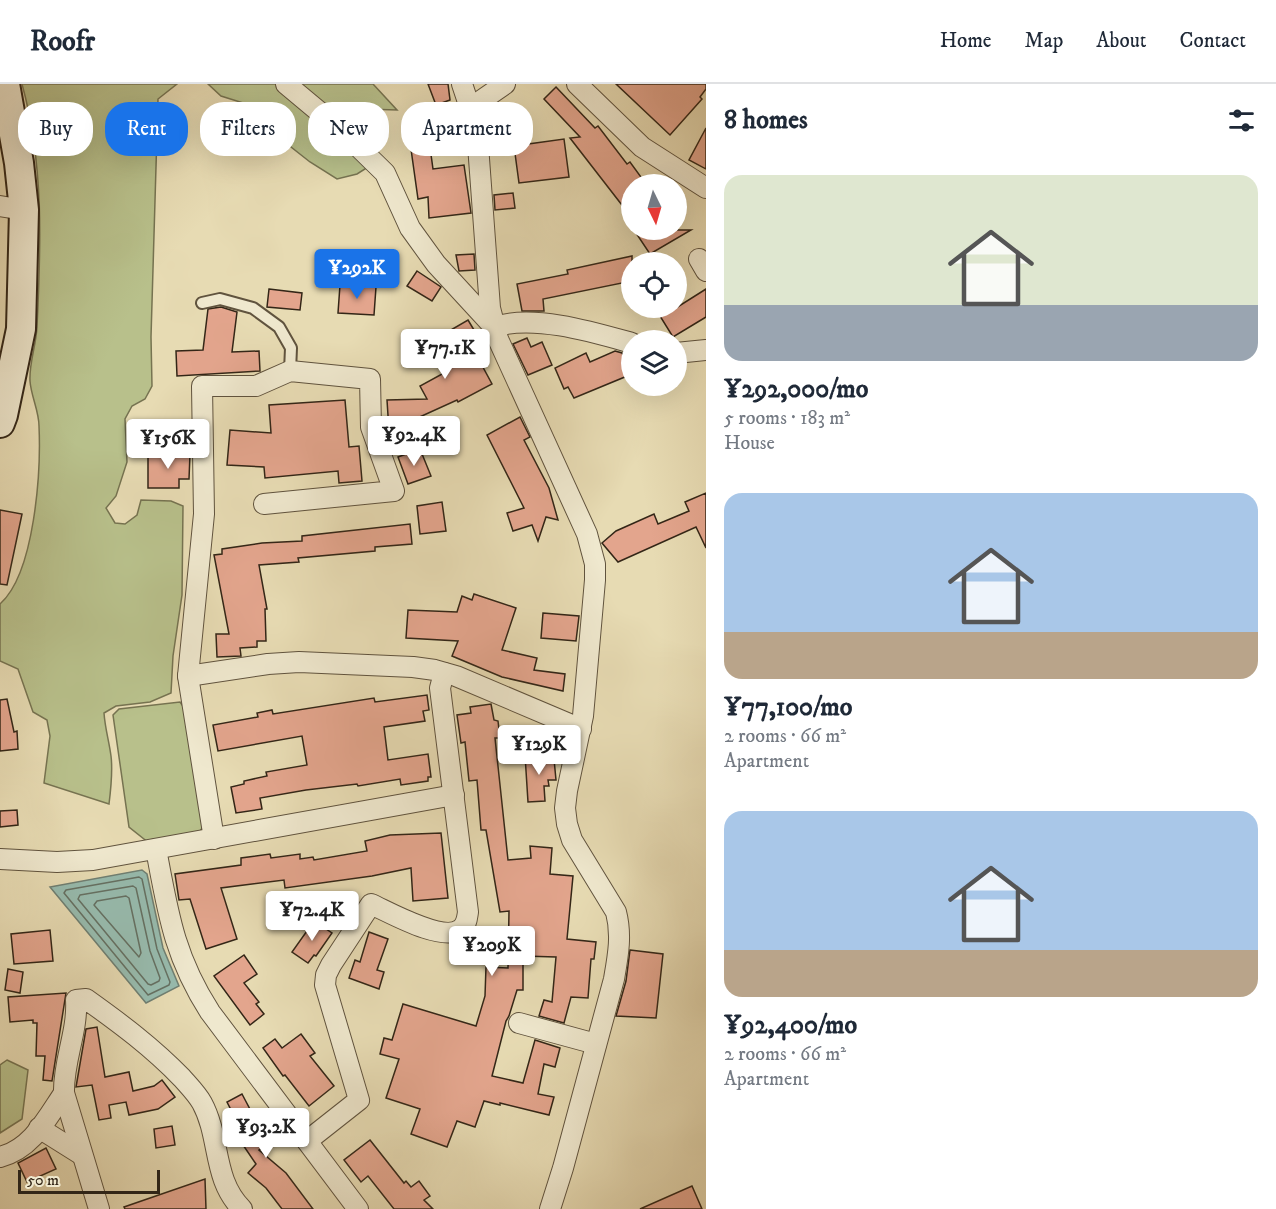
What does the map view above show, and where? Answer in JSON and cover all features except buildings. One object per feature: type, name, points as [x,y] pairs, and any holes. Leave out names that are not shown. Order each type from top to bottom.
[{"type":"street","points":[[1,418],[21,330],[12,208],[19,163],[5,84]]},
{"type":"street","points":[[286,84],[341,130],[385,173],[410,228],[436,264],[494,327]]},
{"type":"street","points":[[462,84],[468,102]]},
{"type":"street","points":[[479,102],[505,84]]},
{"type":"street","points":[[577,84],[642,147],[706,188]]},
{"type":"street","points":[[478,156],[490,308],[494,327],[592,549],[595,580],[581,729],[565,808],[572,840],[611,901],[619,925],[619,951],[615,972],[550,1209]]},
{"type":"street","points":[[494,327],[508,322],[566,326],[621,341]]},
{"type":"street","points":[[687,352],[706,350]]},
{"type":"street","points":[[214,838],[188,676],[204,514],[202,386],[256,386],[290,371],[370,379],[371,427],[394,491],[264,504]]},
{"type":"street","points":[[188,676],[291,662],[413,667],[444,673],[581,729]]},
{"type":"street","points":[[306,1141],[359,1100],[325,985],[326,975],[331,965],[371,904],[415,925],[442,932],[451,933],[461,930],[467,922],[468,912],[440,688],[444,673]]},
{"type":"street","points":[[0,860],[75,862],[453,795]]},
{"type":"street","points":[[156,849],[175,944],[196,991],[358,1209]]},
{"type":"street","points":[[99,1209],[64,1093],[64,1076],[75,1023],[76,1000],[86,999],[154,1050],[196,1093],[206,1111],[223,1180],[228,1192],[242,1209]]},
{"type":"street","points":[[519,1023],[596,1044]]},
{"type":"street","points":[[0,1157],[25,1145],[64,1093]]},
{"type":"street","points":[[39,1128],[82,1155]]},
{"type":"lane","points":[[202,303],[220,299],[253,308],[279,327],[291,348],[290,371]]},
{"type":"green space","points":[[22,84],[177,84],[158,99],[158,102],[105,102],[105,156],[156,156],[151,337],[152,386],[145,399],[132,406],[125,419],[127,462],[116,496],[106,508],[115,523],[125,524],[137,515],[141,500],[171,501],[183,506],[182,595],[173,656],[171,693],[150,702],[116,706],[104,713],[112,762],[109,804],[44,783],[50,736],[47,720],[33,712],[18,669],[0,661],[0,604],[12,589],[28,546],[39,468],[39,420],[30,374],[37,327],[40,235],[35,156],[93,156],[93,102],[26,102]]},
{"type":"green space","points":[[208,84],[373,84],[397,110],[389,110],[389,102],[308,102],[308,156],[371,156],[373,164],[357,174],[337,179],[296,151],[296,102],[240,102],[221,96]]},
{"type":"green space","points":[[180,702],[185,709],[205,824],[198,834],[149,843],[129,827],[113,715],[119,709]]},
{"type":"green space","points":[[7,1060],[28,1070],[22,1119],[0,1133],[0,1065]]},
{"type":"water","points":[[142,870],[147,874],[163,948],[179,986],[146,1003],[50,887]]}]
